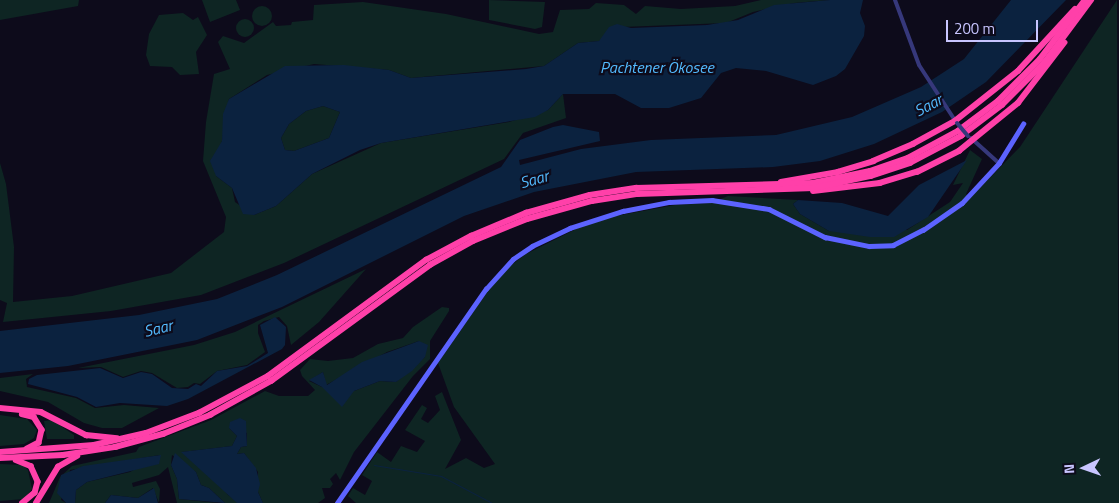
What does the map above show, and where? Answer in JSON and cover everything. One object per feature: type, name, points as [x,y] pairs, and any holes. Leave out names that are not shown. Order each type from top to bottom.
[{"type":"highway","points":[[764,186],[831,173],[873,161],[913,144],[955,121],[1018,71],[1084,0]]},
{"type":"highway","points":[[11,455],[71,449],[130,437],[199,414],[246,389],[294,358],[428,262],[507,220],[590,195],[676,185],[764,186],[806,184],[849,176],[889,164],[940,142],[974,121],[1012,89],[1051,47],[1084,0]]},
{"type":"highway","points":[[428,262],[509,226],[592,201],[677,191],[842,190],[880,183],[933,165],[974,142],[1031,89],[1091,0]]},
{"type":"highway","points":[[774,191],[814,188],[871,176],[943,147],[977,125],[1016,92],[1081,15]]},
{"type":"highway","points":[[36,503],[61,463],[95,451],[163,434],[233,403],[297,363],[414,271]]},
{"type":"highway","points":[[0,410],[48,414],[90,436],[130,437]]},
{"type":"highway","points":[[0,410],[32,416],[41,425],[42,436],[37,445],[0,458]]},
{"type":"highway","points":[[11,455],[95,451]]},
{"type":"highway","points":[[0,452],[11,455],[26,463],[37,476],[36,493],[24,503]]},
{"type":"main road","points":[[336,503],[494,278],[518,255],[547,238],[593,220],[639,207],[712,200],[769,209],[825,237],[888,247],[905,241],[948,214],[999,164],[1023,124]]},
{"type":"street","points":[[895,0],[909,41],[925,76],[955,121],[974,142],[999,164]]},
{"type":"green space","points":[[0,0],[79,0],[78,6],[0,20]]},
{"type":"green space","points":[[202,0],[236,0],[240,10],[210,22]]},
{"type":"green space","points":[[489,0],[545,2],[542,27],[535,29],[489,20]]},
{"type":"green space","points":[[761,0],[830,0],[794,3],[753,12],[726,23],[622,27],[599,41],[578,43],[544,66],[411,78],[389,70],[314,64],[267,75],[229,99],[216,176],[232,188],[235,202],[254,215],[276,206],[312,174],[381,143],[509,122],[548,110],[563,94],[566,118],[523,133],[504,159],[284,263],[201,295],[111,311],[3,322],[7,303],[0,300],[0,163],[6,184],[14,247],[13,302],[72,296],[171,273],[224,232],[226,217],[203,161],[206,122],[214,74],[230,69],[218,42],[223,36],[244,43],[273,22],[276,26],[313,20],[314,5],[363,2],[446,14],[539,34],[553,32],[560,10],[589,9],[596,3],[624,5],[636,14],[645,6],[681,9],[735,6]]},
{"type":"green space","points":[[1117,0],[1119,503],[356,503],[348,496],[353,488],[365,495],[372,481],[362,475],[377,452],[391,462],[401,446],[417,452],[425,441],[405,430],[422,405],[427,408],[421,419],[428,423],[440,410],[435,396],[442,392],[461,440],[445,469],[466,458],[484,468],[495,464],[454,407],[438,363],[488,291],[506,269],[526,254],[578,228],[610,217],[675,205],[711,203],[728,196],[798,200],[793,204],[800,214],[829,231],[907,230],[950,202],[963,183],[953,185],[970,150],[982,159],[966,194],[970,198],[1020,147]]},
{"type":"green space","points":[[262,6],[269,9],[272,16],[269,23],[262,26],[255,23],[252,16],[255,9]]},
{"type":"green space","points":[[183,13],[193,20],[198,17],[207,35],[196,52],[199,74],[180,75],[172,67],[150,66],[146,55],[149,34],[159,15]]},
{"type":"green space","points":[[245,19],[251,22],[254,28],[251,34],[245,37],[239,34],[236,28],[239,22]]},
{"type":"green space","points":[[323,106],[340,112],[329,138],[294,151],[285,150],[281,138],[289,124],[306,111]]},
{"type":"green space","points":[[366,269],[319,322],[291,345],[287,326],[279,317],[264,321],[258,325],[258,333],[265,352],[247,365],[217,371],[200,384],[194,383],[188,387],[177,388],[152,373],[141,371],[123,377],[101,367],[78,368],[194,345],[235,332]]},
{"type":"green space","points":[[442,307],[449,308],[430,341],[430,359],[413,376],[354,452],[340,480],[336,473],[330,479],[333,484],[330,488],[322,488],[325,498],[318,503],[263,503],[258,492],[258,472],[244,453],[237,454],[241,447],[247,446],[247,433],[229,428],[237,436],[232,446],[182,452],[221,486],[228,495],[241,503],[225,503],[209,488],[201,485],[196,472],[172,455],[171,465],[177,479],[179,499],[218,503],[177,503],[168,467],[159,475],[132,483],[133,487],[156,481],[160,489],[159,503],[153,488],[138,498],[111,495],[105,503],[75,503],[76,490],[87,482],[130,472],[160,455],[70,470],[61,500],[66,503],[49,503],[60,477],[72,466],[136,452],[139,447],[211,420],[265,391],[279,396],[308,396],[315,390],[302,376],[300,370],[310,359],[328,361],[353,358],[378,344],[403,338],[413,327]],"holes":[[[419,341],[425,357],[396,382],[380,381],[354,391],[322,387],[309,381],[323,372],[326,385],[387,352]]]},
{"type":"green space","points":[[33,374],[26,379],[27,387],[76,398],[95,408],[124,405],[159,408],[122,428],[102,428],[84,423],[48,402],[0,391],[0,378]]},
{"type":"green space","points":[[0,415],[27,419],[37,430],[34,438],[24,444],[0,446]]},
{"type":"green space","points":[[52,420],[74,435],[74,439],[47,439],[44,421]]},
{"type":"green space","points":[[0,464],[23,465],[28,470],[32,489],[24,499],[0,501]]},
{"type":"water","name":"Pachtener Ökosee","points":[[830,0],[863,0],[860,13],[865,26],[864,36],[845,69],[836,76],[813,85],[766,71],[736,68],[721,73],[701,98],[669,108],[641,108],[615,94],[563,94],[548,110],[535,117],[381,143],[360,150],[312,174],[276,206],[254,215],[243,214],[232,188],[216,176],[210,161],[222,141],[223,114],[229,99],[285,66],[344,65],[389,70],[411,78],[526,69],[544,66],[578,43],[599,41],[609,27],[617,24],[631,28],[707,25],[738,20],[774,5]],"holes":[[[323,106],[340,112],[329,138],[294,151],[285,150],[281,138],[289,124],[306,111]]]},
{"type":"water","name":"Saar","points":[[1011,0],[1066,0],[986,82],[942,112],[874,144],[820,161],[773,167],[636,172],[534,192],[464,216],[282,307],[197,340],[68,366],[0,373],[0,331],[139,315],[217,299],[277,275],[501,167],[520,140],[553,127],[563,125],[599,132],[600,141],[519,160],[520,165],[581,149],[651,140],[776,135],[852,117],[921,87],[964,59]]},
{"type":"water","points":[[967,160],[928,217],[894,237],[870,237],[829,231],[800,214],[793,204],[798,200],[842,203],[888,216],[919,185]]},
{"type":"water","points":[[275,317],[286,327],[285,345],[282,349],[188,399],[167,406],[120,403],[96,407],[77,397],[28,384],[29,379],[37,375],[100,368],[123,378],[141,372],[152,374],[172,388],[188,389],[196,384],[201,386],[217,371],[247,366],[268,353],[260,325]]},
{"type":"water","points":[[419,341],[428,345],[425,357],[412,371],[396,382],[380,381],[354,391],[342,407],[322,387],[309,380],[323,372],[327,385],[362,362]]},
{"type":"water","points":[[240,418],[246,421],[247,446],[241,447],[237,454],[244,453],[256,468],[260,484],[258,492],[263,503],[237,503],[181,452],[232,446],[237,436],[229,428],[230,422]]},
{"type":"water","points":[[175,453],[196,472],[201,485],[209,488],[225,503],[179,499],[177,479],[171,465]]},
{"type":"water","points":[[161,455],[159,464],[87,482],[76,490],[75,503],[66,503],[57,493],[61,475],[83,466]]},
{"type":"water","points":[[154,488],[158,503],[105,503],[111,495],[138,498]]},
{"type":"waterway","points":[[374,465],[441,476],[492,503]]}]
